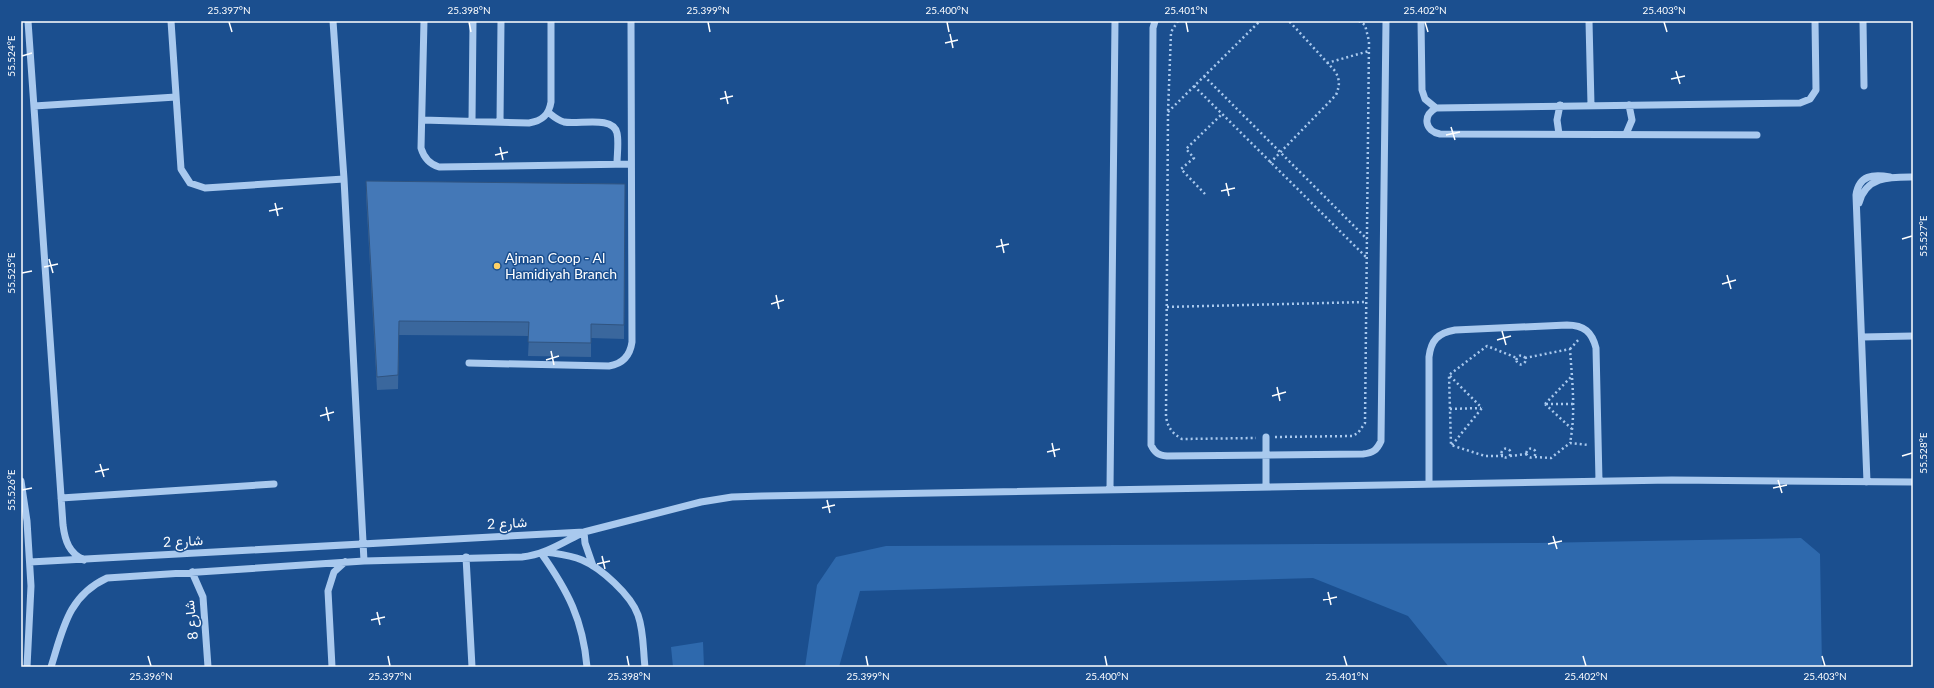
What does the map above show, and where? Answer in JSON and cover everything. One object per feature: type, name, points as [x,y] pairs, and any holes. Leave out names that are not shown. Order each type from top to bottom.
[{"type":"street","points":[[28,21],[63,525],[66,542],[75,555],[85,560]]},
{"type":"street","points":[[171,21],[181,169],[184,176],[197,187],[205,188],[344,180]]},
{"type":"street","points":[[333,21],[344,180],[364,561]]},
{"type":"street","points":[[424,21],[422,120],[423,154],[429,163],[438,167],[631,164]]},
{"type":"street","points":[[472,121],[473,21]]},
{"type":"street","points":[[500,122],[501,21]]},
{"type":"street","points":[[422,120],[535,122],[545,117],[551,102],[551,21]]},
{"type":"street","points":[[469,363],[609,366],[621,362],[625,358],[632,342],[631,21]]},
{"type":"street","points":[[1110,489],[1115,21]]},
{"type":"street","points":[[1154,21],[1151,445],[1154,451],[1160,455],[1167,456],[1371,453],[1378,448],[1382,442],[1386,21]]},
{"type":"street","points":[[1421,21],[1422,90],[1425,99],[1436,108]]},
{"type":"street","points":[[1589,21],[1591,105]]},
{"type":"street","points":[[1757,135],[1440,134],[1434,133],[1429,129],[1426,123],[1427,116],[1430,111],[1436,108],[1560,105],[1800,103],[1810,99],[1816,90],[1815,21]]},
{"type":"street","points":[[1863,21],[1864,86]]},
{"type":"street","points":[[34,106],[176,97]]},
{"type":"street","points":[[1559,134],[1557,120],[1560,105]]},
{"type":"street","points":[[1626,134],[1632,120],[1629,105]]},
{"type":"street","points":[[548,112],[553,117],[564,122],[603,122],[612,125],[615,128],[618,137],[617,164]]},
{"type":"street","points":[[1867,482],[1858,207],[1860,196],[1868,185],[1874,181],[1890,177],[1913,177]]},
{"type":"street","points":[[1429,484],[1429,357],[1430,347],[1436,338],[1445,332],[1567,325],[1577,325],[1587,330],[1594,338],[1596,348],[1599,446],[1598,481]]},
{"type":"street","points":[[1862,336],[1913,336]]},
{"type":"street","points":[[1266,437],[1266,486]]},
{"type":"street","points":[[51,667],[71,609],[94,584],[108,578],[364,561],[466,557],[522,557],[543,553],[584,532],[686,505],[732,497],[1266,486],[1672,480],[1913,482]]},
{"type":"street","points":[[21,481],[30,562],[31,586],[27,667]]},
{"type":"street","points":[[62,498],[274,484]]},
{"type":"street","points":[[584,532],[585,543],[593,566]]},
{"type":"street","name":"شارع 2","points":[[30,562],[584,532]]},
{"type":"street","points":[[543,553],[570,556],[593,566],[620,589],[630,600],[638,613],[642,628],[644,667]]},
{"type":"street","points":[[543,553],[567,592],[577,615],[584,639],[586,667]]},
{"type":"street","points":[[466,557],[472,667]]},
{"type":"street","points":[[332,667],[328,591],[334,572],[346,562]]},
{"type":"street","name":"شارع 8","points":[[192,572],[203,597],[208,667]]},
{"type":"path","points":[[1178,21],[1171,32],[1168,112],[1166,417],[1168,426],[1174,434],[1182,438],[1191,439],[1352,436],[1362,429],[1365,416],[1369,51],[1368,33],[1365,26],[1359,21]]},
{"type":"path","points":[[1168,112],[1260,21]]},
{"type":"path","points":[[1270,163],[1336,95],[1340,87],[1339,78],[1290,21]]},
{"type":"path","points":[[1327,63],[1369,51]]},
{"type":"path","points":[[1204,76],[1367,239]]},
{"type":"path","points":[[1194,86],[1367,258]]},
{"type":"path","points":[[1205,194],[1181,169],[1194,158],[1186,149],[1222,114]]},
{"type":"path","points":[[1167,307],[1366,302]]},
{"type":"path","points":[[1449,375],[1487,346],[1517,358],[1520,356],[1525,358],[1570,349],[1573,404],[1573,430],[1570,443],[1551,458],[1530,458],[1527,454]]},
{"type":"path","points":[[1517,358],[1516,362],[1521,365],[1526,362],[1525,358]]},
{"type":"path","points":[[1449,375],[1482,408]]},
{"type":"path","points":[[1449,375],[1452,445]]},
{"type":"path","points":[[1545,404],[1572,376]]},
{"type":"path","points":[[1545,404],[1573,404]]},
{"type":"path","points":[[1545,404],[1573,430]]},
{"type":"path","points":[[1450,409],[1482,408]]},
{"type":"path","points":[[1452,445],[1482,408]]},
{"type":"path","points":[[1570,443],[1599,446]]},
{"type":"path","points":[[1452,445],[1485,456],[1503,456],[1506,458],[1510,456],[1527,454],[1528,451],[1533,449],[1536,452],[1535,457]]},
{"type":"path","points":[[1503,456],[1502,451],[1505,448],[1510,451],[1510,456]]},
{"type":"shaded area","points":[[1801,538],[1820,554],[1822,667],[1449,667],[1408,616],[1313,578],[860,591],[839,667],[805,667],[817,585],[836,557],[886,546],[1536,543]]},
{"type":"shaded area","points":[[703,642],[704,667],[673,667],[671,647]]},
{"type":"building","name":"Ajman Coop - Al Hamidiyah Branch","points":[[366,181],[625,184],[624,325],[591,324],[591,343],[528,342],[529,322],[399,321],[398,375],[377,377]]},
{"type":"place","name":"Ajman Coop - Al Hamidiyah Branch","points":[[497,266]]}]
